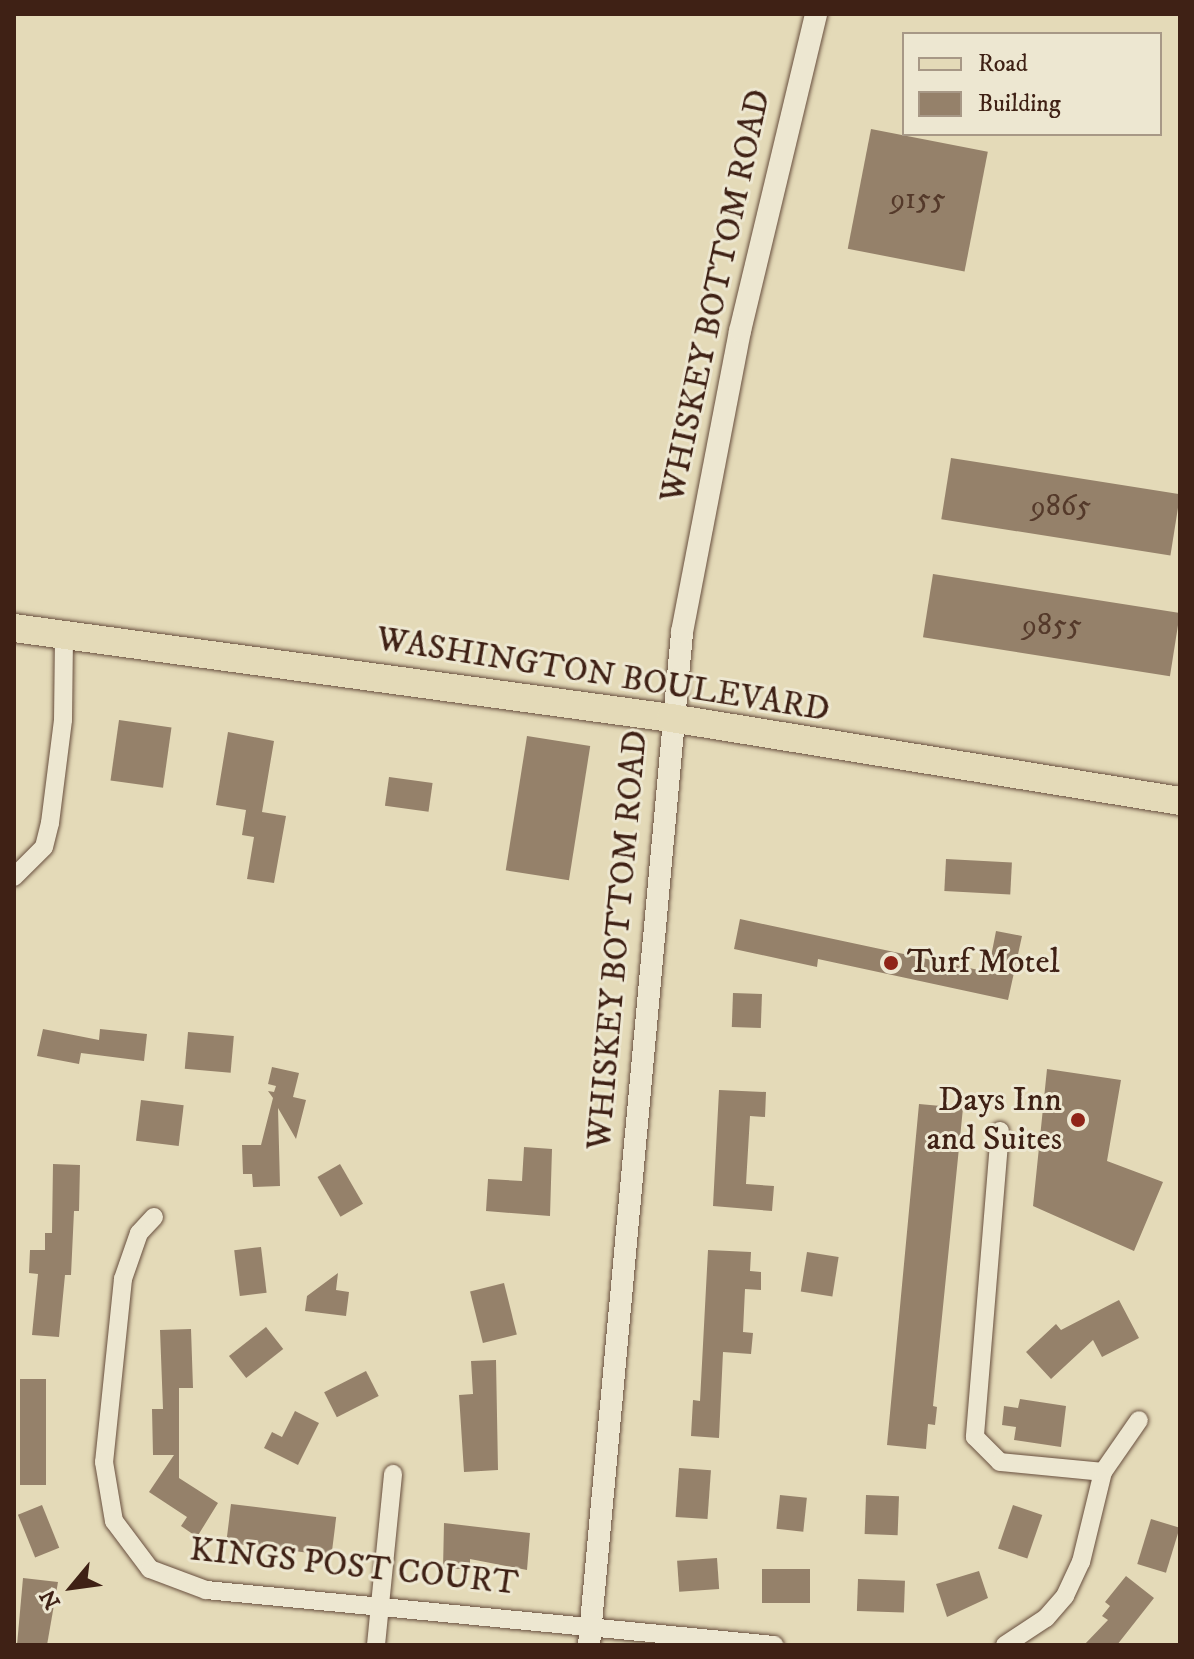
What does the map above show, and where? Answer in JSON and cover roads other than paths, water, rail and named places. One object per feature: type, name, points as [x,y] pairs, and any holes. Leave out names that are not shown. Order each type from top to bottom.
[{"type":"main road","name":"WASHINGTON BOULEVARD","points":[[14,628],[671,718],[1180,801]]},
{"type":"street","name":"WHISKEY BOTTOM ROAD","points":[[590,1635],[671,718],[689,591],[740,331],[816,14]]},
{"type":"street","points":[[14,877],[44,847],[50,823],[63,720],[64,633]]},
{"type":"street","points":[[1000,1131],[975,1437],[1000,1462],[1103,1472]]},
{"type":"street","name":"KINGS POST COURT","points":[[154,1217],[139,1233],[123,1279],[104,1462],[114,1521],[150,1569],[179,1584],[380,1605],[590,1635],[774,1645]]},
{"type":"street","points":[[1005,1645],[1046,1618],[1065,1596],[1081,1562],[1103,1472],[1139,1420]]},
{"type":"street","points":[[376,1645],[393,1474]]},
{"type":"place","name":"Turf Motel","points":[[891,963]]},
{"type":"place","name":"Days Inn and Suites","points":[[1078,1120]]}]
